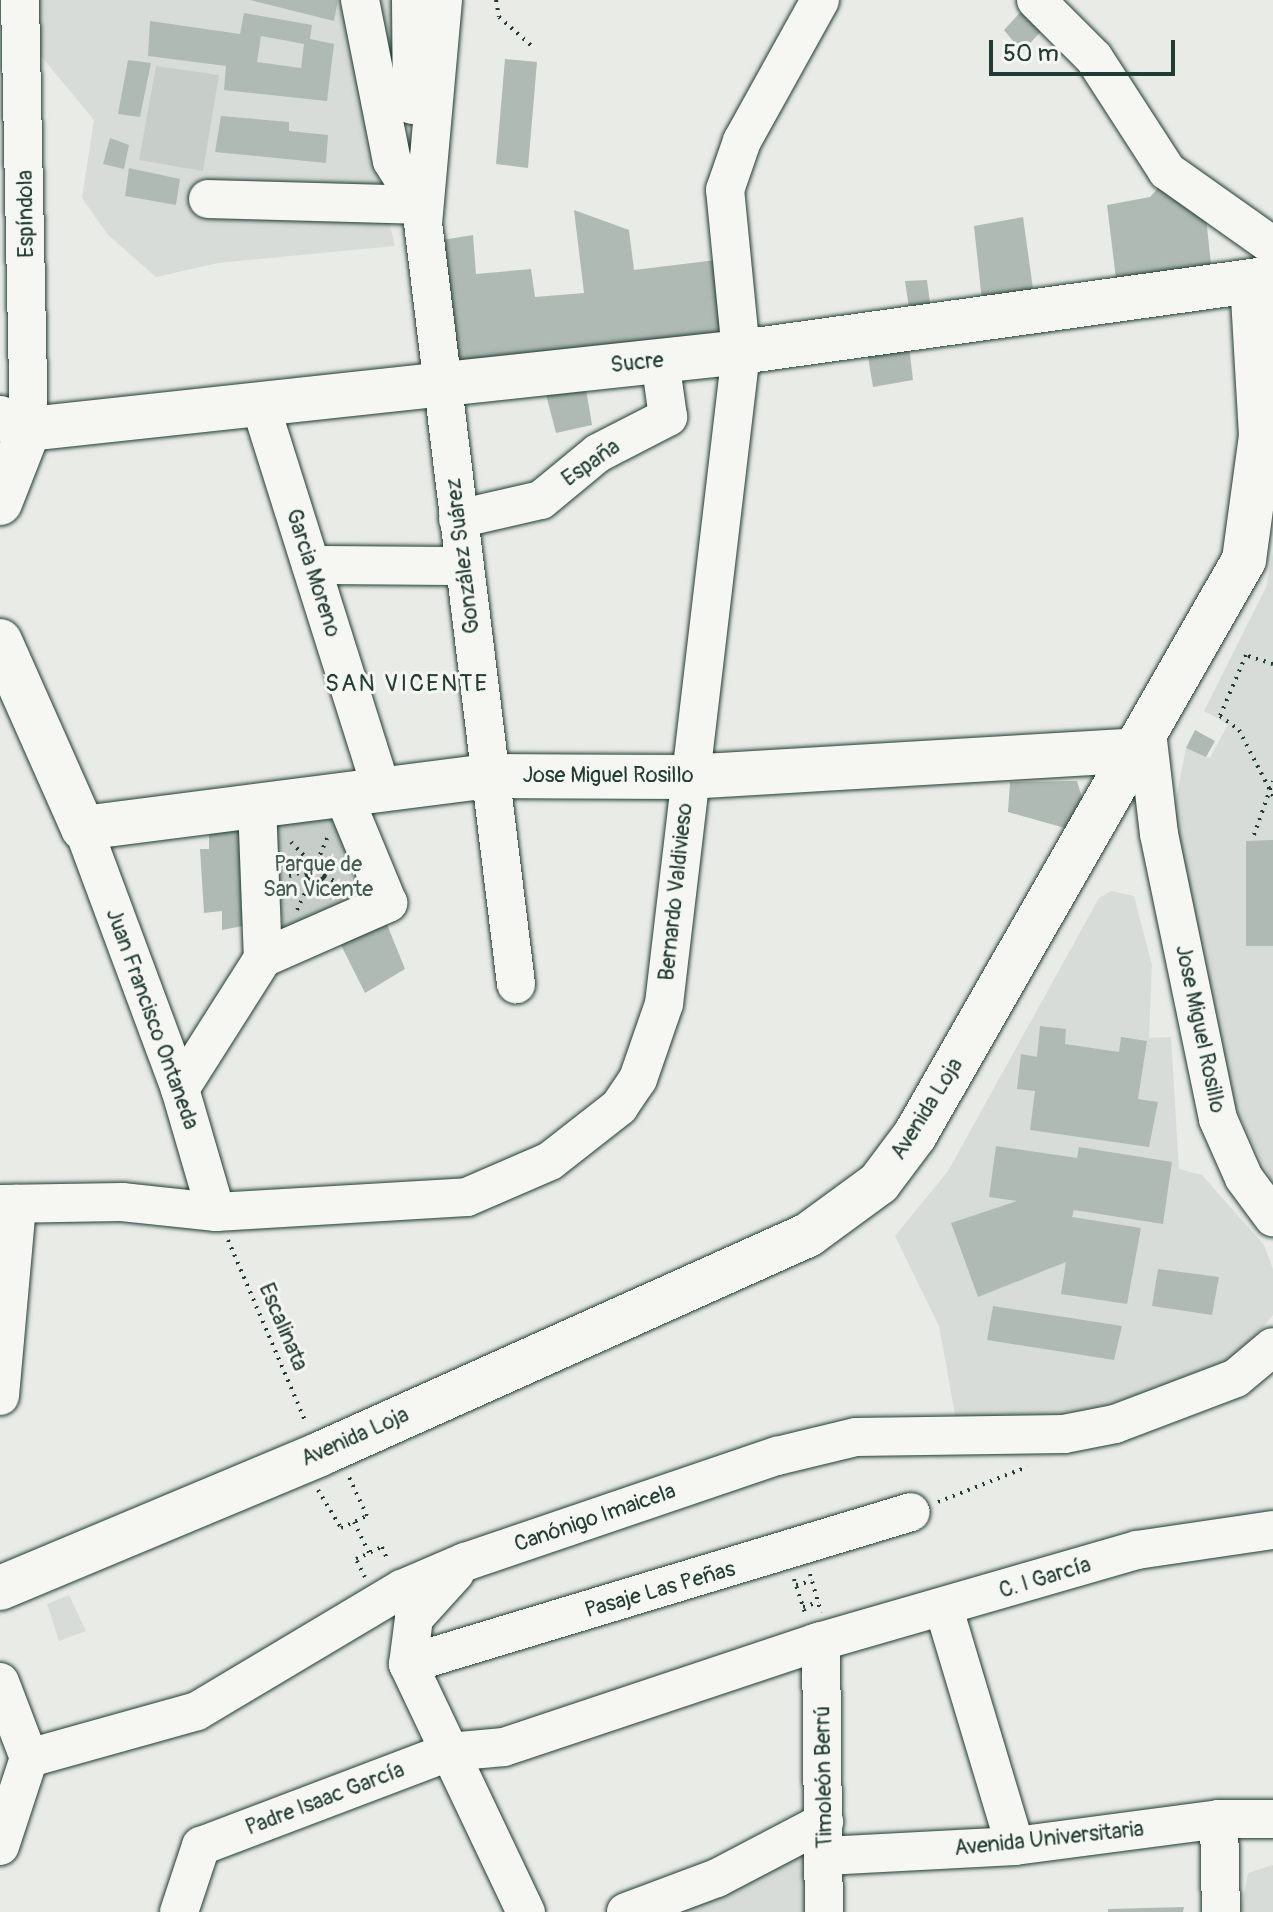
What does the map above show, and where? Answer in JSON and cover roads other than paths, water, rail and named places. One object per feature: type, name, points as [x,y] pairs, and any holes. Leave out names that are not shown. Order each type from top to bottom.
[{"type":"main road","name":"Sucre","points":[[14,424],[260,404],[741,352],[1266,269]]},
{"type":"main road","name":"Avenida Loja","points":[[0,1588],[310,1458],[808,1235],[879,1183],[915,1135],[1244,560],[1267,435],[1266,269]]},
{"type":"main road","points":[[0,503],[14,424]]},
{"type":"main road","points":[[0,641],[83,828]]},
{"type":"main road","name":"Jose Miguel Rosillo","points":[[83,828],[490,776],[688,777],[1134,754]]},
{"type":"street","name":"Espíndola","points":[[14,424],[20,0]]},
{"type":"street","points":[[360,0],[392,161],[405,182],[425,199]]},
{"type":"street","name":"González Suárez","points":[[411,0],[412,123],[425,199],[442,384],[516,984]]},
{"type":"street","name":"González Suárez","points":[[425,199],[443,0]]},
{"type":"street","name":"Bernardo Valdivieso","points":[[9,1204],[122,1202],[216,1212],[497,1189],[550,1161],[619,1107],[644,1066],[664,1004],[688,777],[741,352],[729,170],[820,0]]},
{"type":"street","points":[[1036,0],[1094,58],[1167,171],[1266,269]]},
{"type":"street","points":[[208,199],[425,199]]},
{"type":"street","name":"España","points":[[458,519],[541,500],[598,453],[668,417],[660,360]]},
{"type":"street","name":"Garcia Moreno","points":[[260,404],[311,565],[388,903],[263,958]]},
{"type":"street","points":[[311,565],[464,566]]},
{"type":"street","points":[[1134,754],[1133,813],[1200,1125],[1244,1178]]},
{"type":"street","name":"Jose Miguel Rosillo","points":[[1134,754],[1159,834],[1218,1119],[1244,1178],[1273,1217]]},
{"type":"street","points":[[180,1089],[263,958],[257,804]]},
{"type":"street","name":"Juan Francisco Ontaneda","points":[[83,828],[180,1089],[216,1212]]},
{"type":"street","points":[[0,1396],[9,1204]]},
{"type":"street","name":"Canónigo Imaicela","points":[[29,1758],[197,1711],[402,1589],[465,1562],[777,1456],[856,1437],[1064,1434],[1115,1424],[1236,1378],[1273,1347]]},
{"type":"street","name":"Pasaje Las Peñas","points":[[408,1664],[799,1567],[911,1512]]},
{"type":"street","name":"C. I García","points":[[821,1641],[944,1609],[1137,1550],[1273,1530]]},
{"type":"street","points":[[465,1562],[414,1618],[408,1664],[526,1912]]},
{"type":"street","points":[[944,1609],[1015,1846]]},
{"type":"street","points":[[449,1752],[504,1747],[821,1641]]},
{"type":"street","name":"Timoleón Berrú","points":[[821,1641],[824,1912]]},
{"type":"street","points":[[0,1682],[29,1758],[0,1846]]},
{"type":"street","name":"Padre Isaac García","points":[[179,1912],[201,1846],[449,1752]]},
{"type":"street","points":[[1219,1819],[1221,1912]]},
{"type":"street","name":"Avenida Universitaria","points":[[626,1912],[825,1839],[1015,1846],[1219,1819],[1273,1819]]},
{"type":"district","name":"SAN VICENTE","points":[[407,684]]},
{"type":"park label","name":"Parque de San Vicente","points":[[318,876]]}]
